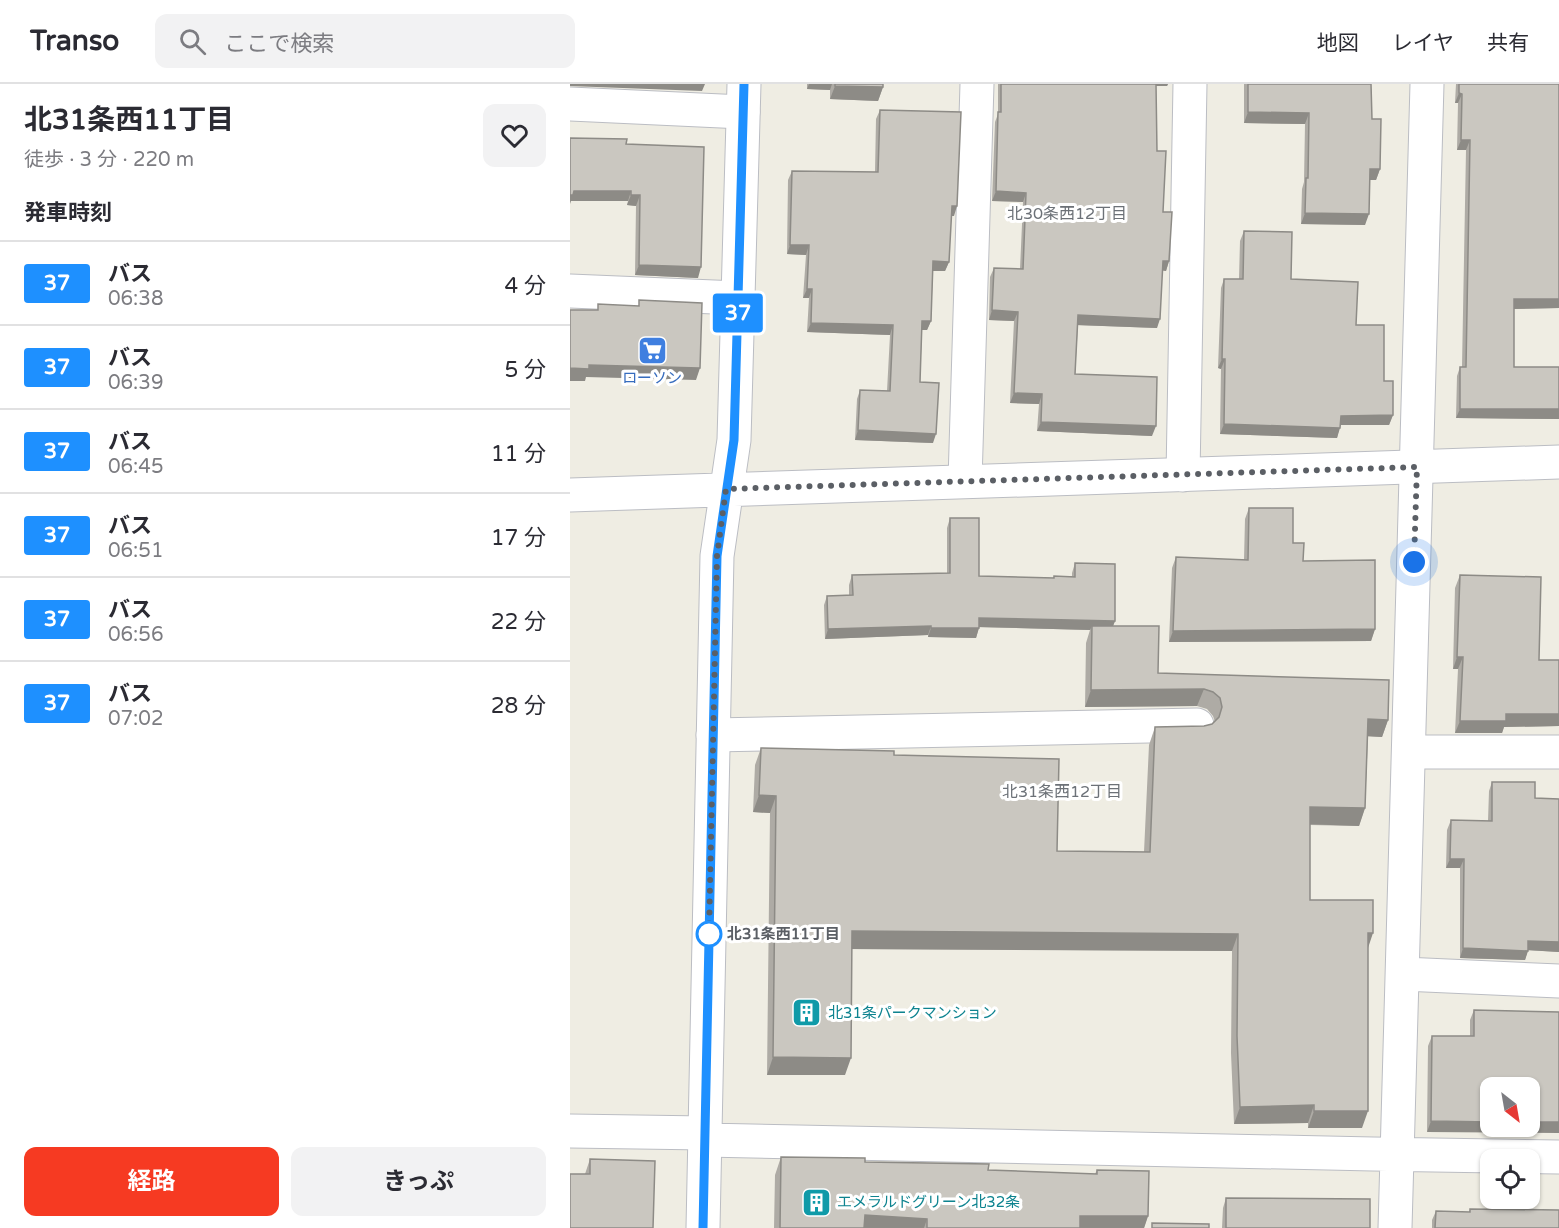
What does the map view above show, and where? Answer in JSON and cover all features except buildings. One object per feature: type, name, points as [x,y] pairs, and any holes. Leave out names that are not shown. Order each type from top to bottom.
[{"type":"street","points":[[965,482],[977,84]]},
{"type":"street","points":[[1183,475],[1190,84]]},
{"type":"street","points":[[1395,1228],[1427,84]]},
{"type":"street","points":[[570,104],[743,98],[734,440],[717,556],[703,1228]]},
{"type":"street","points":[[570,291],[738,297]]},
{"type":"street","points":[[570,495],[1559,462]]},
{"type":"street","points":[[713,735],[1197,725]]},
{"type":"street","points":[[1409,752],[1559,752]]},
{"type":"street","points":[[1402,974],[1559,981]]},
{"type":"street","points":[[570,1131],[705,1137],[1398,1155],[1559,1156]]},
{"type":"bus line","name":"37","points":[[703,1228],[717,556],[734,440],[744,84]]},
{"type":"place","name":"ローソン","points":[[652,351]]},
{"type":"place","name":"北31条西11丁目","points":[[709,934]]},
{"type":"place","name":"北31条パークマンション","points":[[807,1013]]},
{"type":"place","name":"エメラルドグリーン北32条","points":[[816,1202]]},
{"type":"district","name":"北30条西12丁目","points":[[1067,214]]},
{"type":"district","name":"北31条西12丁目","points":[[1062,792]]},
{"type":"route","points":[[709,934],[717,556],[726,489],[1417,467],[1414,562]]}]
